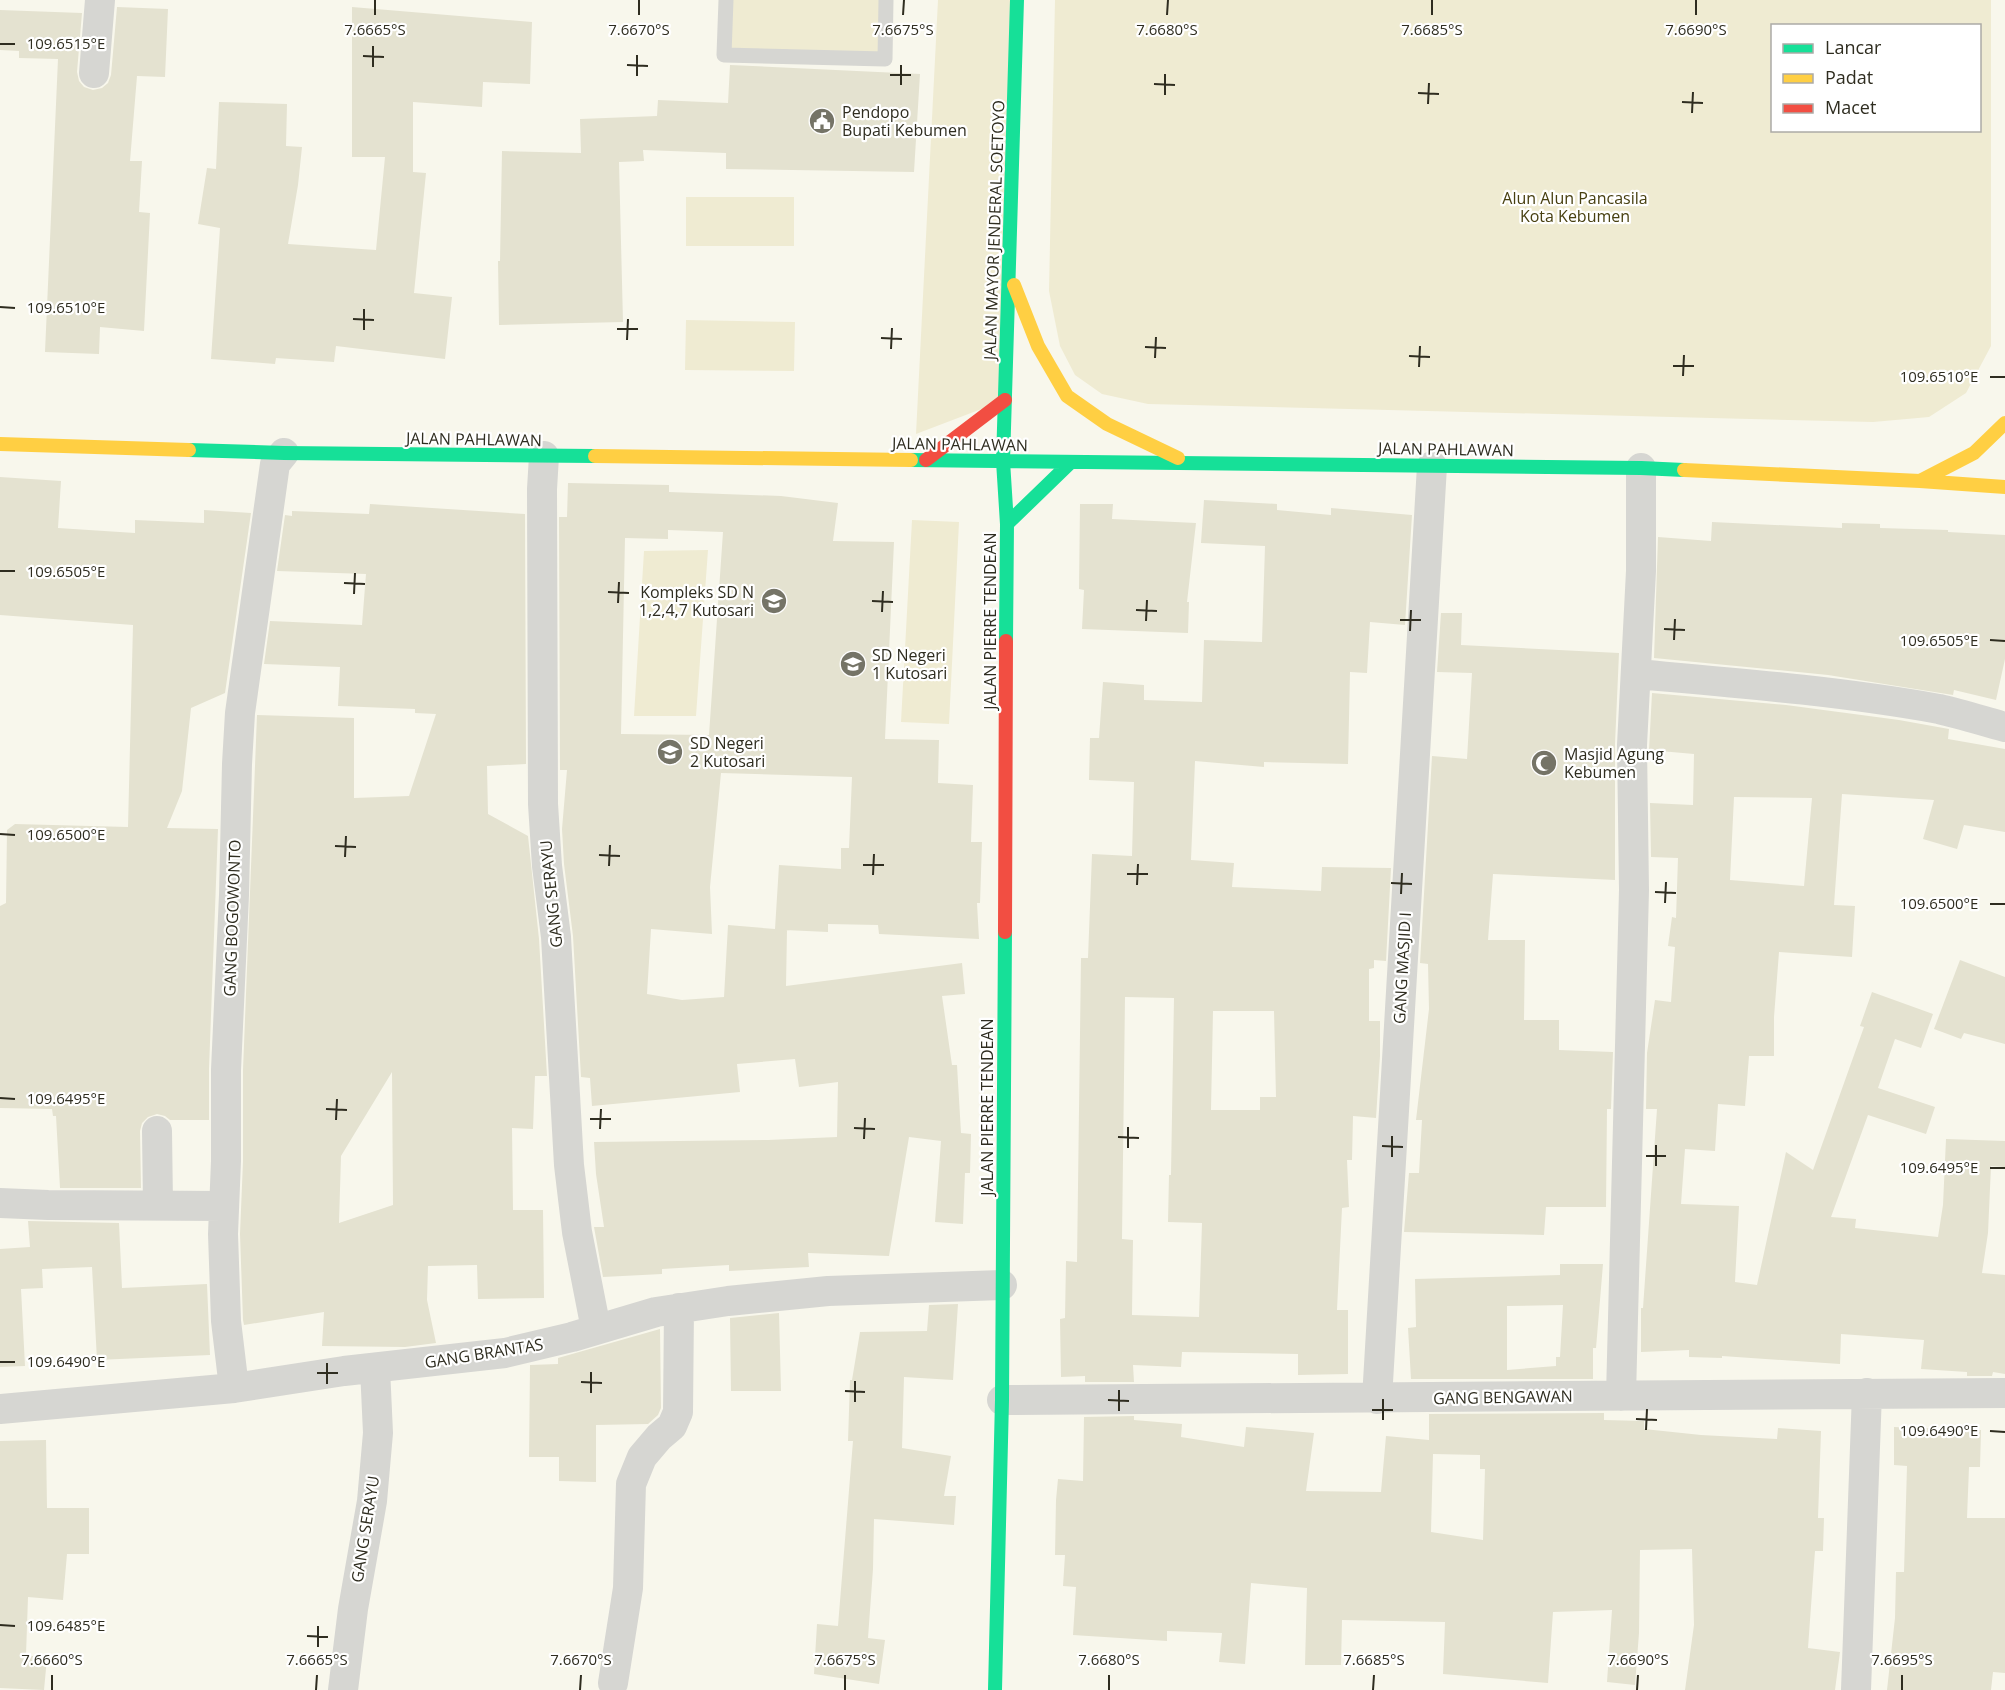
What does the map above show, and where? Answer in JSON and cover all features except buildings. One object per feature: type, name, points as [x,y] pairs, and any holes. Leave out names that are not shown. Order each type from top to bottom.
[{"type":"main road","name":"JALAN MAYOR JENDERAL SOETOYO","points":[[1003,461],[1017,0]]},
{"type":"main road","points":[[1009,273],[1038,346],[1067,396],[1107,424],[1188,463]]},
{"type":"main road","points":[[926,460],[1005,400]]},
{"type":"main road","points":[[1920,481],[1974,453],[2005,423]]},
{"type":"main road","name":"JALAN PAHLAWAN","points":[[0,444],[284,453],[1641,468],[2005,487]]},
{"type":"main road","name":"JALAN PIERRE TENDEAN","points":[[995,1690],[1002,1400],[1007,524],[1003,461]]},
{"type":"main road","name":"JALAN PIERRE TENDEAN","points":[[1007,524],[1071,462]]},
{"type":"street","points":[[94,73],[100,0]]},
{"type":"street","name":"GANG BOGOWONTO","points":[[234,1388],[224,1286],[224,1206],[226,1070],[240,712],[275,464],[284,453]]},
{"type":"street","name":"GANG SERAYU","points":[[544,456],[542,489],[543,804],[547,866],[556,937],[569,1165],[577,1232],[596,1329]]},
{"type":"street","name":"GANG MASJID I","points":[[1377,1399],[1432,466]]},
{"type":"street","points":[[1621,1396],[1634,890],[1632,745],[1641,571],[1641,468]]},
{"type":"street","points":[[1636,674],[1742,683],[1873,699],[1941,710],[2005,727]]},
{"type":"street","points":[[158,1131],[158,1205]]},
{"type":"street","points":[[0,1203],[224,1206]]},
{"type":"street","name":"GANG BRANTAS","points":[[0,1409],[234,1388],[505,1353],[679,1308],[828,1291],[1002,1285]]},
{"type":"street","points":[[613,1683],[628,1588],[631,1484],[642,1457],[672,1426],[678,1412],[679,1308]]},
{"type":"street","name":"GANG SERAYU","points":[[344,1690],[353,1609],[372,1501],[378,1433],[375,1368]]},
{"type":"street","points":[[1856,1690],[1866,1393]]},
{"type":"street","name":"GANG BENGAWAN","points":[[1002,1400],[2005,1393]]},
{"type":"lane","points":[[726,0],[724,55],[885,59],[886,0]]},
{"type":"green space","points":[[726,0],[886,0],[885,59],[724,55]]},
{"type":"green space","points":[[938,0],[1017,0],[1005,400],[916,434]]},
{"type":"green space","name":"Alun Alun Pancasila Kota Kebumen","points":[[1055,0],[1991,0],[1991,346],[1966,393],[1929,417],[1873,422],[1148,404],[1102,394],[1075,375],[1060,346],[1049,291]]},
{"type":"green space","points":[[686,197],[794,197],[794,246],[686,246]]},
{"type":"green space","points":[[686,320],[795,322],[794,371],[685,370]]},
{"type":"green space","points":[[912,520],[959,522],[949,724],[901,722]]},
{"type":"green space","points":[[708,550],[696,716],[634,716],[644,551]]},
{"type":"traffic: fast","points":[[1006,641],[1007,524],[1003,461],[1017,0]]},
{"type":"traffic: fast","points":[[189,450],[595,456]]},
{"type":"traffic: fast","points":[[911,460],[1684,470]]},
{"type":"traffic: fast","points":[[1007,524],[1071,462]]},
{"type":"traffic: fast","points":[[995,1690],[1002,1400],[1005,932]]},
{"type":"traffic: slow","points":[[1014,285],[1038,346],[1067,396],[1107,424],[1178,458]]},
{"type":"traffic: slow","points":[[1920,481],[1974,453],[2005,423]]},
{"type":"traffic: slow","points":[[0,444],[189,450]]},
{"type":"traffic: slow","points":[[595,456],[911,460]]},
{"type":"traffic: slow","points":[[1684,470],[2005,487]]},
{"type":"traffic: jam","points":[[926,460],[1005,400]]},
{"type":"traffic: jam","points":[[1005,932],[1006,641]]},
{"type":"place","name":"Pendopo Bupati Kebumen","points":[[822,121]]},
{"type":"place","name":"Kompleks SD N 1,2,4,7 Kutosari","points":[[774,601]]},
{"type":"place","name":"SD Negeri 1 Kutosari","points":[[853,664]]},
{"type":"place","name":"SD Negeri 2 Kutosari","points":[[670,752]]},
{"type":"place","name":"Masjid Agung Kebumen","points":[[1544,763]]}]
